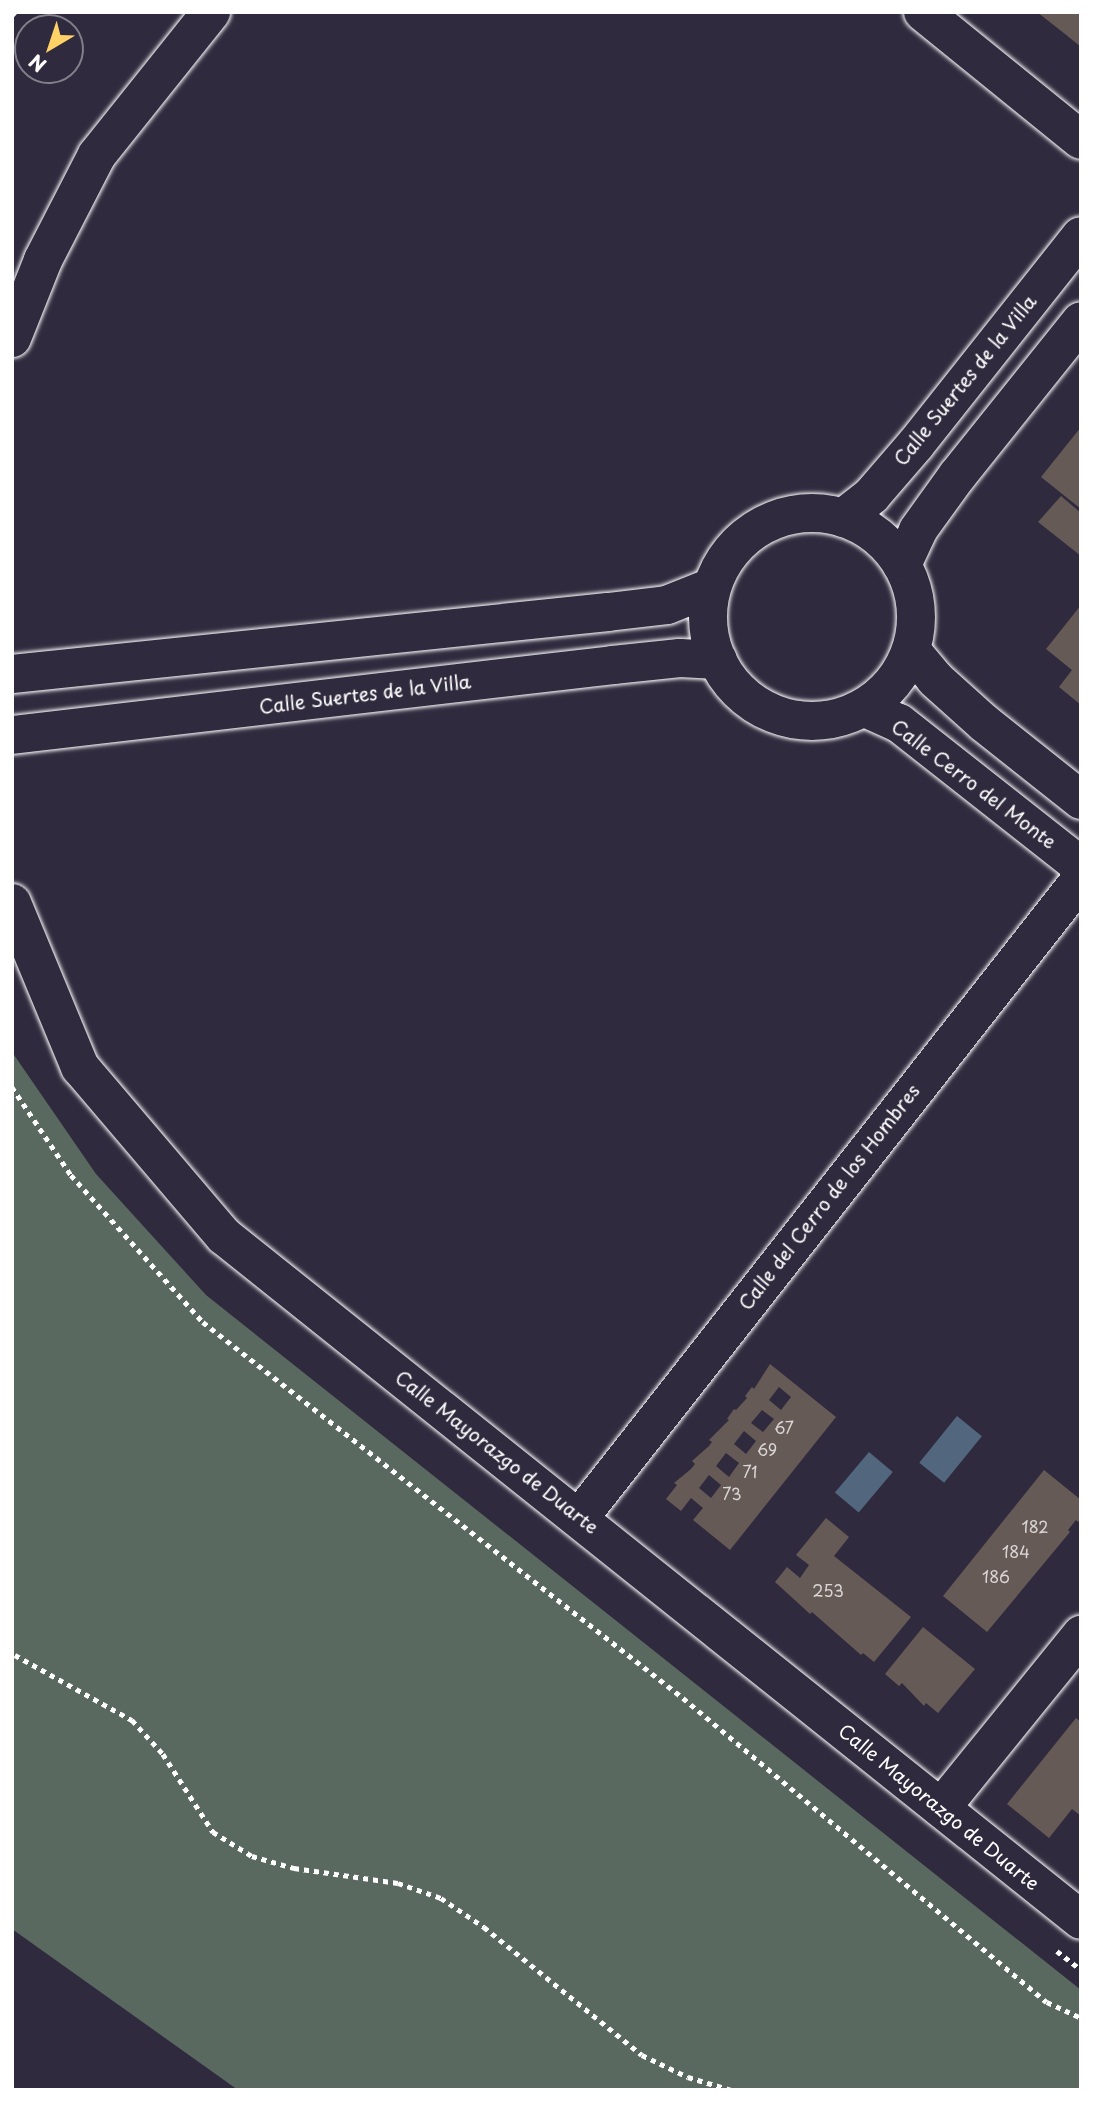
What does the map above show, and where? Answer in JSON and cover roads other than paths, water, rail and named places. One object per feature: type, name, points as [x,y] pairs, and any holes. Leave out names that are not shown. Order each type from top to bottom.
[{"type":"main road","points":[[12,338],[43,260],[97,155],[211,12]]},
{"type":"main road","points":[[923,12],[1081,140]]},
{"type":"main road","name":"Calle Suertes de la Villa","points":[[843,518],[872,495],[916,444],[1081,236]]},
{"type":"main road","points":[[902,565],[918,530],[957,476],[1081,321]]},
{"type":"main road","points":[[820,513],[843,518],[866,528],[886,545],[902,565],[916,607],[916,628],[911,650],[893,683],[864,708],[830,719],[793,720],[769,712],[748,699],[730,682],[710,637],[708,612],[712,587],[735,547],[753,531],[796,514],[820,513]]},
{"type":"main road","points":[[12,674],[667,605],[712,587]]},
{"type":"main road","points":[[911,650],[935,679],[984,723],[1081,800]]},
{"type":"main road","name":"Calle Suertes de la Villa","points":[[12,735],[613,665],[680,658],[718,660]]},
{"type":"main road","name":"Calle Cerro del Monte","points":[[864,708],[899,723],[1081,866]]},
{"type":"main road","name":"Calle del Cerro de los Hombres","points":[[580,1517],[1081,879]]},
{"type":"main road","name":"Calle Mayorazgo de Duarte","points":[[12,903],[80,1067],[224,1236],[580,1517],[1081,1920]]},
{"type":"main road","points":[[941,1808],[1081,1635]]},
{"type":"water","points":[[957,1416],[982,1436],[944,1483],[919,1463]]},
{"type":"water","points":[[869,1452],[893,1472],[859,1513],[835,1493]]}]
